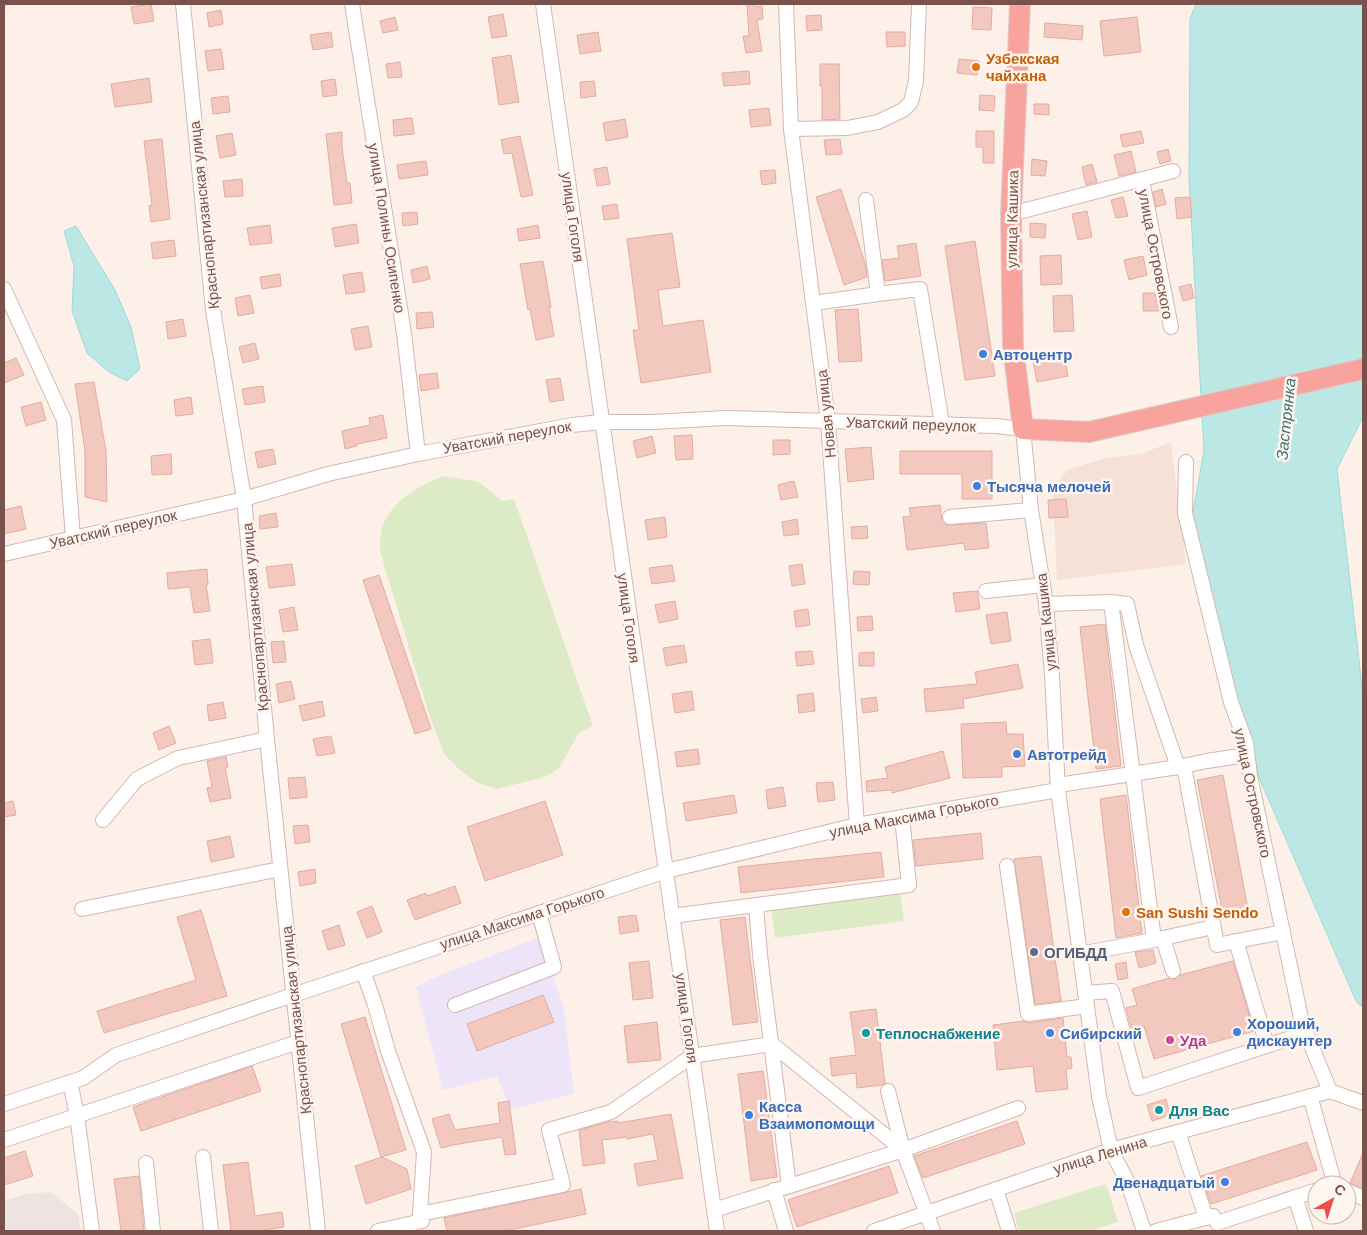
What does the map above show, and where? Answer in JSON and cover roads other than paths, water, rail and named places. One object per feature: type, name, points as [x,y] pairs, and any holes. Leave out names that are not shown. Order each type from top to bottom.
[{"type":"highway","name":"улица Кашика","points":[[1020,4],[1011,214],[1013,346],[1023,429]]},
{"type":"highway","points":[[1023,429],[1089,432],[1363,369]]},
{"type":"street","name":"Краснопартизанская улица","points":[[183,4],[212,310],[244,500],[292,995],[318,1231]]},
{"type":"street","name":"улица Полины Осипенко","points":[[352,4],[404,333],[418,454]]},
{"type":"street","name":"улица Гоголя","points":[[543,4],[717,1231]]},
{"type":"street","name":"Новая улица","points":[[786,4],[791,128],[828,421],[857,825]]},
{"type":"street","points":[[791,128],[847,128],[878,122],[903,110],[911,102],[916,81],[919,4]]},
{"type":"street","points":[[1011,214],[1173,171]]},
{"type":"street","name":"улица Островского","points":[[1142,180],[1171,327]]},
{"type":"street","points":[[866,200],[878,294]]},
{"type":"street","points":[[4,289],[64,420],[73,538]]},
{"type":"street","points":[[814,303],[920,289],[942,424]]},
{"type":"street","name":"Уватский переулок","points":[[4,554],[244,500],[328,474],[418,454],[572,425],[601,422],[652,422],[726,418],[942,424],[1023,429]]},
{"type":"street","name":"улица Кашика","points":[[1023,429],[1032,510],[1046,604],[1058,788],[1099,1096],[1111,1150],[1128,1183],[1144,1231]]},
{"type":"street","name":"улица Островского","points":[[1186,462],[1185,513],[1231,702],[1246,742],[1250,776],[1302,1023],[1330,1091]]},
{"type":"street","points":[[950,517],[1032,510]]},
{"type":"street","points":[[986,591],[1043,585]]},
{"type":"street","points":[[1046,604],[1111,602],[1127,604],[1136,645],[1181,766],[1217,945],[1283,932]]},
{"type":"street","points":[[1111,602],[1132,774],[1159,939],[1173,971]]},
{"type":"street","points":[[102,820],[137,779],[145,774],[178,758],[267,739]]},
{"type":"street","name":"улица Максима Горького","points":[[4,1104],[83,1078],[116,1056],[363,971],[666,871],[857,825],[1132,774],[1247,755]]},
{"type":"street","points":[[672,916],[909,885],[902,817]]},
{"type":"street","points":[[1007,866],[1028,1014],[1112,991],[1138,1088],[1306,1032]]},
{"type":"street","points":[[82,909],[280,869]]},
{"type":"street","points":[[756,905],[760,955],[790,1186]]},
{"type":"street","points":[[456,1005],[554,966],[539,913]]},
{"type":"street","points":[[1080,954],[1213,927]]},
{"type":"street","points":[[1236,941],[1267,1045]]},
{"type":"street","points":[[363,971],[388,1051],[424,1152],[422,1222]]},
{"type":"street","points":[[4,1140],[298,1042]]},
{"type":"street","points":[[378,1231],[422,1222],[563,1185],[549,1130],[611,1112],[692,1056],[772,1044],[903,1150]]},
{"type":"street","points":[[70,1082],[92,1231]]},
{"type":"street","points":[[1330,1091],[1363,1103]]},
{"type":"street","name":"улица Ленина","points":[[878,1231],[1111,1150],[1330,1091]]},
{"type":"street","points":[[888,1092],[903,1150],[933,1231]]},
{"type":"street","points":[[1310,1096],[1331,1175]]},
{"type":"street","points":[[714,1210],[903,1150],[1018,1108]]},
{"type":"street","points":[[1178,1132],[1214,1224]]},
{"type":"street","points":[[203,1157],[212,1231]]},
{"type":"street","points":[[146,1163],[153,1231]]},
{"type":"street","points":[[996,1189],[1008,1231]]},
{"type":"street","points":[[774,1190],[786,1231]]},
{"type":"street","points":[[1156,1231],[1214,1224],[1307,1193]]},
{"type":"street","points":[[1295,1197],[1306,1231]]},
{"type":"water","name":"Застрянка","points":[[1196,4],[1363,4],[1363,417],[1337,469],[1363,695],[1363,1008],[1356,1001],[1248,752],[1190,528],[1204,451],[1189,178],[1190,19]]},
{"type":"water","points":[[76,226],[115,290],[131,327],[140,369],[127,381],[109,372],[87,353],[72,311],[74,266],[64,231]]},
{"type":"place","name":"Узбекская чайхана","points":[[976,67]]},
{"type":"place","name":"Автоцентр","points":[[983,354]]},
{"type":"place","name":"Тысяча мелочей","points":[[977,486]]},
{"type":"place","name":"Автотрейд","points":[[1017,754]]},
{"type":"place","name":"San Sushi Sendo","points":[[1126,912]]},
{"type":"place","name":"ОГИБДД","points":[[1034,952]]},
{"type":"place","name":"Хороший, дискаунтер","points":[[1237,1032]]},
{"type":"place","name":"Теплоснабжение","points":[[866,1033]]},
{"type":"place","name":"Сибирский","points":[[1050,1033]]},
{"type":"place","name":"Уда","points":[[1170,1040]]},
{"type":"place","name":"Для Вас","points":[[1159,1110]]},
{"type":"place","name":"Касса Взаимопомощи","points":[[749,1115]]},
{"type":"place","name":"Двенадцатый","points":[[1225,1182]]}]
